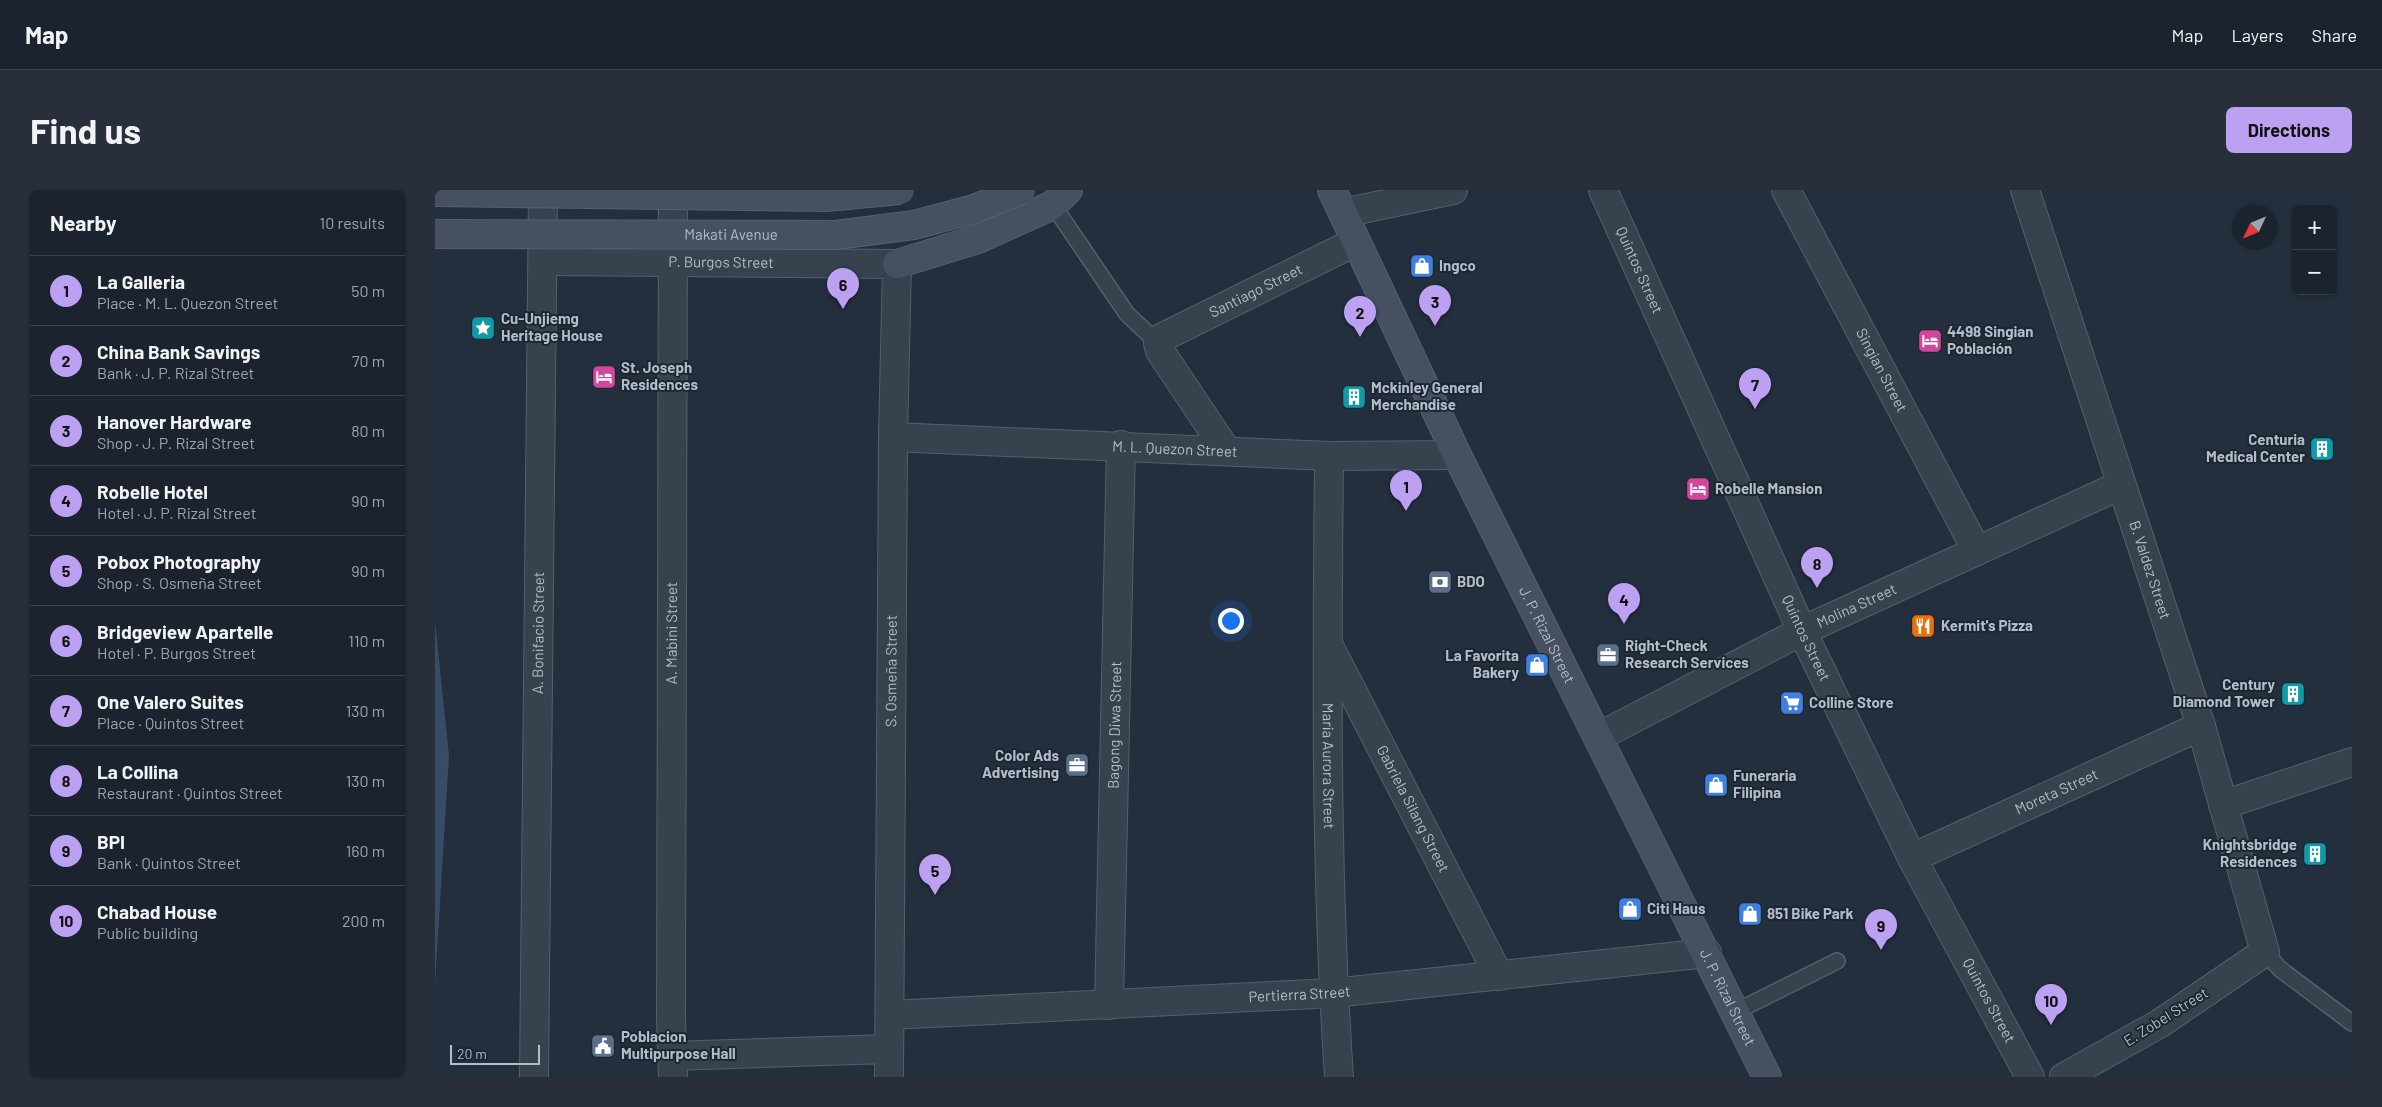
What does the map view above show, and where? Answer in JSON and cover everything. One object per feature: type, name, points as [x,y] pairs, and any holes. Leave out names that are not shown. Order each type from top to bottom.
[{"type":"main road","points":[[435,192],[826,197],[900,190]]},
{"type":"main road","name":"Makati Avenue","points":[[435,234],[836,235],[914,226],[974,209],[1021,190]]},
{"type":"main road","points":[[897,264],[978,239],[1060,198]]},
{"type":"main road","name":"J. P. Rizal Street","points":[[1337,202],[1457,455],[1707,953],[1767,1077]]},
{"type":"street","name":"A. Bonifacio Street","points":[[534,1077],[543,190]]},
{"type":"street","name":"A. Mabini Street","points":[[672,1067],[673,190]]},
{"type":"street","points":[[1337,202],[1453,190]]},
{"type":"street","name":"Quintos Street","points":[[1603,190],[1802,630],[1912,858],[2030,1077]]},
{"type":"street","name":"Singian Street","points":[[1786,190],[1977,551]]},
{"type":"street","name":"B. Valdez Street","points":[[2025,190],[2201,726],[2265,952]]},
{"type":"street","name":"Santiago Street","points":[[1158,343],[1161,338],[1355,242]]},
{"type":"street","name":"P. Burgos Street","points":[[543,261],[897,264]]},
{"type":"street","name":"S. Osmeña Street","points":[[889,1077],[893,437],[897,264]]},
{"type":"street","points":[[1158,343],[1161,351],[1226,450]]},
{"type":"street","name":"M. L. Quezon Street","points":[[893,437],[1121,445],[1329,456],[1457,455]]},
{"type":"street","name":"Bagong Diwa Street","points":[[1109,1005],[1121,445]]},
{"type":"street","name":"Maria Aurora Street","points":[[1329,456],[1327,643],[1333,993],[1339,1077]]},
{"type":"street","name":"Molina Street","points":[[1598,737],[1802,630],[2121,484]]},
{"type":"street","name":"Gabriela Silang Street","points":[[1327,643],[1499,976]]},
{"type":"street","name":"Moreta Street","points":[[1912,858],[2201,726]]},
{"type":"street","points":[[2223,805],[2352,762]]},
{"type":"street","name":"E. Zobel Street","points":[[2064,1077],[2159,1024],[2265,952]]},
{"type":"street","name":"Pertierra Street","points":[[889,1015],[1333,993],[1707,953]]},
{"type":"street","points":[[672,1067],[889,1049]]},
{"type":"lane","points":[[1060,198],[1123,308],[1158,343]]},
{"type":"lane","points":[[2265,952],[2280,969],[2352,1023]]},
{"type":"lane","points":[[1735,1012],[1837,961]]},
{"type":"water","points":[[435,621],[449,756],[435,984]]},
{"type":"place","name":"Ingco","points":[[1422,266]]},
{"type":"place","name":"Bridgeview Apartelle","points":[[843,309]]},
{"type":"place","name":"Hanover Hardware","points":[[1435,326]]},
{"type":"place","name":"Cu-Unjiemg Heritage House","points":[[483,328]]},
{"type":"place","name":"China Bank Savings","points":[[1360,337]]},
{"type":"place","name":"4498 Singian Población","points":[[1930,341]]},
{"type":"place","name":"St. Joseph Residences","points":[[604,377]]},
{"type":"place","name":"Mckinley General Merchandise","points":[[1354,397]]},
{"type":"place","name":"One Valero Suites","points":[[1755,409]]},
{"type":"place","name":"Centuria Medical Center","points":[[2322,449]]},
{"type":"place","name":"Robelle Mansion","points":[[1698,489]]},
{"type":"place","name":"La Galleria","points":[[1406,511]]},
{"type":"place","name":"BDO","points":[[1440,582]]},
{"type":"place","name":"La Collina","points":[[1817,588]]},
{"type":"place","name":"Robelle Hotel","points":[[1624,624]]},
{"type":"place","name":"Kermit's Pizza","points":[[1923,626]]},
{"type":"place","name":"Right-Check Research Services","points":[[1608,655]]},
{"type":"place","name":"La Favorita Bakery","points":[[1537,665]]},
{"type":"place","name":"Century Diamond Tower","points":[[2293,694]]},
{"type":"place","name":"Colline Store","points":[[1792,703]]},
{"type":"place","name":"Color Ads Advertising","points":[[1077,765]]},
{"type":"place","name":"Funeraria Filipina","points":[[1716,785]]},
{"type":"place","name":"Knightsbridge Residences","points":[[2315,854]]},
{"type":"place","name":"Pobox Photography","points":[[935,895]]},
{"type":"place","name":"Citi Haus","points":[[1630,909]]},
{"type":"place","name":"851 Bike Park","points":[[1750,914]]},
{"type":"place","name":"BPI","points":[[1881,950]]},
{"type":"place","name":"Chabad House","points":[[2051,1025]]},
{"type":"place","name":"Poblacion Multipurpose Hall","points":[[603,1046]]}]
